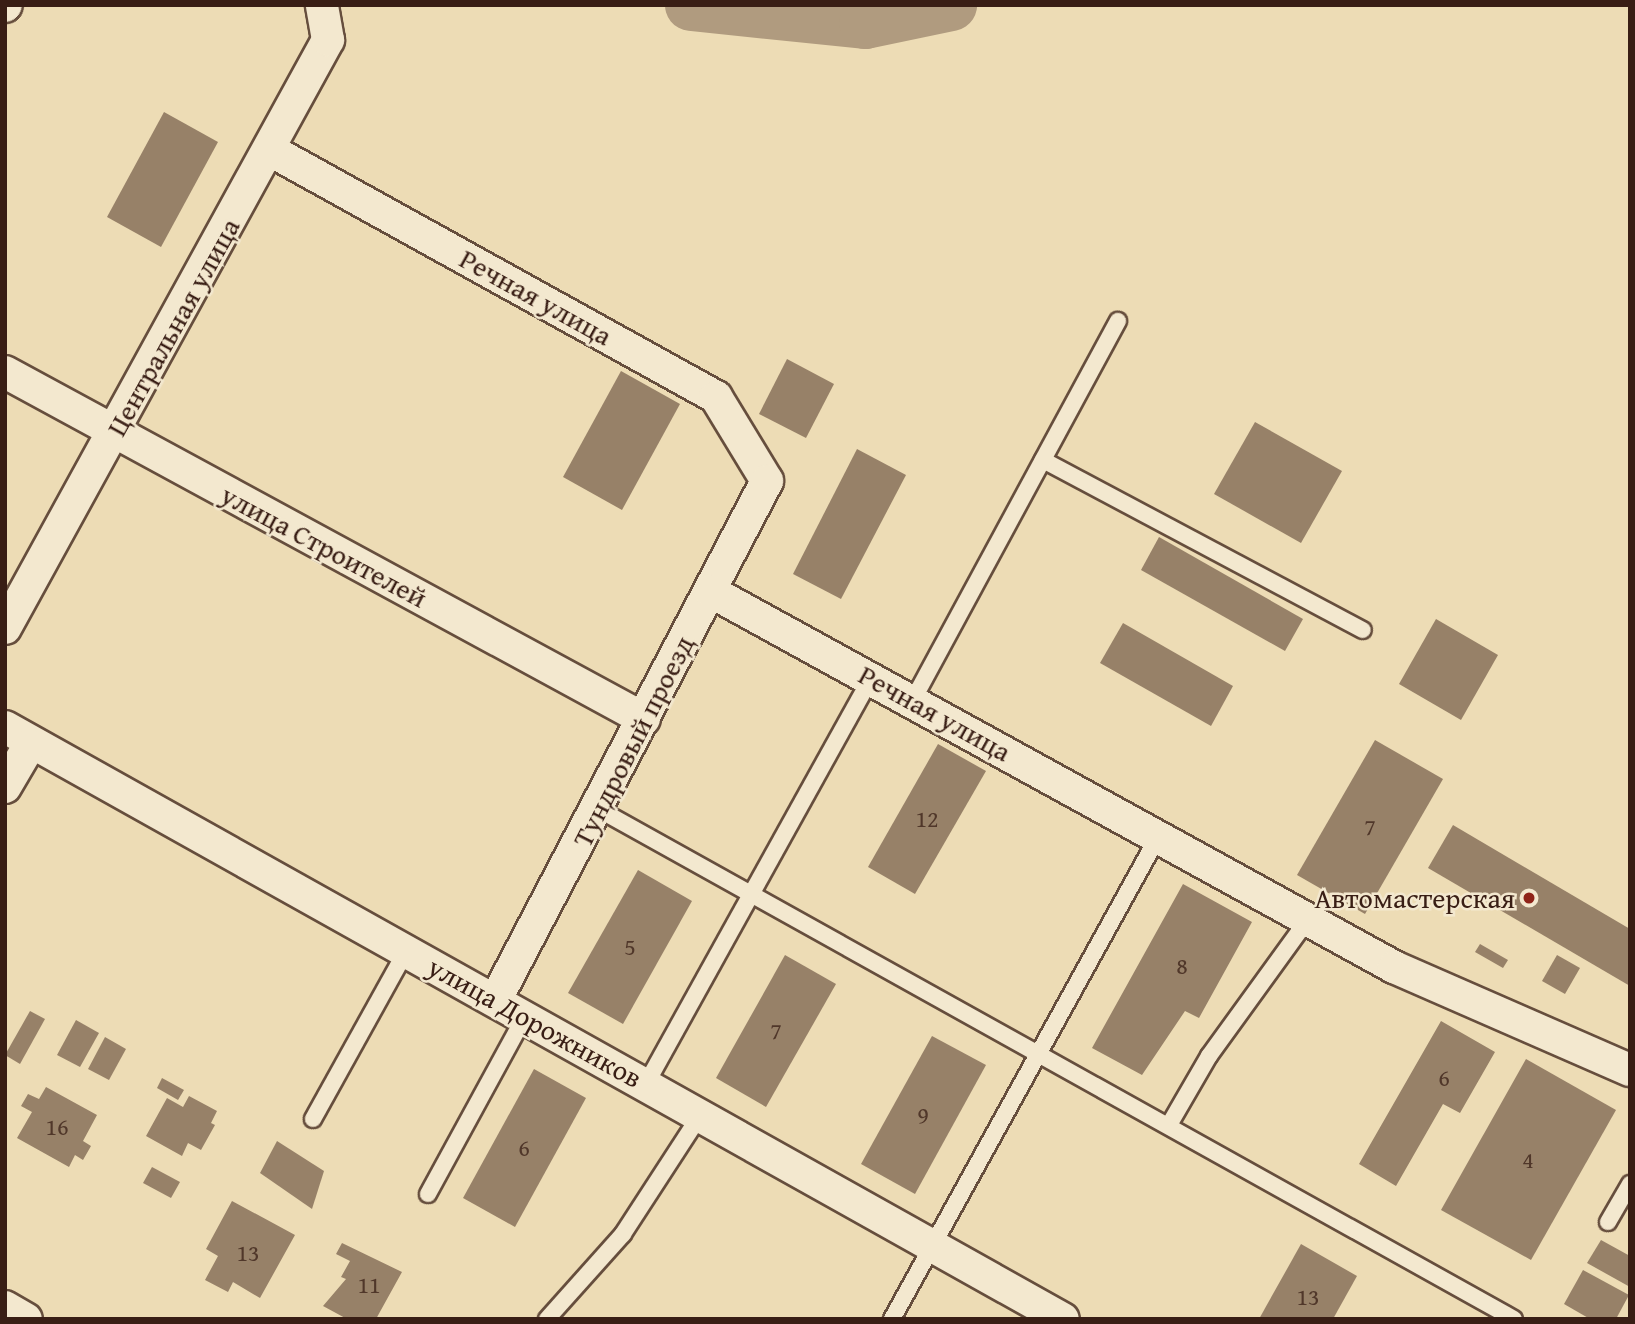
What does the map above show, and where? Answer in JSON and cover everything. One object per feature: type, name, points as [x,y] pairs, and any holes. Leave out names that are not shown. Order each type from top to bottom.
[{"type":"street","name":"Центральная улица","points":[[5,628],[116,433],[328,40],[325,14]]},
{"type":"street","name":"Речная улица","points":[[270,150],[716,397],[767,481]]},
{"type":"street","name":"улица Строителей","points":[[5,372],[644,719]]},
{"type":"street","name":"Тундровый проезд","points":[[496,999],[600,810],[767,481]]},
{"type":"street","name":"Речная улица","points":[[710,591],[913,700],[1394,967],[1630,1070]]},
{"type":"street","points":[[5,788],[17,737]]},
{"type":"street","name":"улица Дорожников","points":[[17,737],[496,999],[1063,1319]]},
{"type":"street","points":[[5,1307],[26,1319]]},
{"type":"lane","points":[[913,700],[1118,320]]},
{"type":"lane","points":[[1043,460],[1363,630]]},
{"type":"lane","points":[[646,1084],[871,678]]},
{"type":"lane","points":[[600,810],[754,891],[1514,1319]]},
{"type":"lane","points":[[891,1319],[1158,837]]},
{"type":"lane","points":[[1169,1125],[1209,1056],[1308,919]]},
{"type":"lane","points":[[313,1119],[406,951]]},
{"type":"lane","points":[[428,1194],[525,1016]]},
{"type":"lane","points":[[547,1319],[623,1234],[701,1114]]},
{"type":"lane","points":[[1608,1222],[1630,1184]]},
{"type":"building","points":[[164,112],[218,142],[161,247],[107,217]]},
{"type":"building","points":[[787,359],[834,384],[806,438],[759,414]]},
{"type":"building","points":[[621,371],[680,404],[622,510],[563,477]]},
{"type":"building","points":[[1255,422],[1342,471],[1301,543],[1214,494]]},
{"type":"building","points":[[857,449],[906,475],[841,599],[793,574]]},
{"type":"building","points":[[1159,537],[1303,619],[1285,651],[1141,570]]},
{"type":"building","points":[[1436,619],[1498,655],[1461,720],[1399,684]]},
{"type":"building","points":[[1123,623],[1233,686],[1211,726],[1100,663]]},
{"type":"building","points":[[1375,740],[1443,779],[1365,914],[1297,875]]},
{"type":"building","points":[[938,744],[986,771],[915,894],[868,867]]},
{"type":"building","name":"Автомастерская","points":[[1453,825],[1630,929],[1630,986],[1428,868]]},
{"type":"building","points":[[638,870],[692,901],[623,1024],[568,993]]},
{"type":"building","points":[[1183,884],[1252,922],[1199,1018],[1185,1011],[1142,1075],[1092,1048]]},
{"type":"building","points":[[1480,944],[1508,960],[1503,968],[1475,952]]},
{"type":"building","points":[[785,955],[836,984],[766,1107],[716,1078]]},
{"type":"building","points":[[1557,955],[1580,968],[1565,994],[1542,981]]},
{"type":"building","points":[[30,1011],[45,1019],[20,1064],[5,1055]]},
{"type":"building","points":[[76,1020],[99,1033],[80,1067],[57,1055]]},
{"type":"building","points":[[1441,1021],[1495,1052],[1460,1113],[1443,1104],[1396,1186],[1359,1164]]},
{"type":"building","points":[[932,1036],[986,1065],[915,1194],[861,1164]]},
{"type":"building","points":[[105,1037],[126,1049],[109,1080],[88,1069]]},
{"type":"building","points":[[1526,1059],[1616,1110],[1531,1260],[1441,1210]]},
{"type":"building","points":[[534,1069],[586,1098],[515,1227],[463,1198]]},
{"type":"building","points":[[162,1078],[184,1090],[178,1100],[157,1088]]},
{"type":"building","points":[[46,1087],[97,1115],[83,1141],[91,1146],[83,1160],[75,1155],[69,1167],[17,1138],[32,1112],[21,1106],[28,1094],[39,1099]]},
{"type":"building","points":[[189,1096],[217,1111],[211,1123],[215,1125],[201,1150],[188,1143],[182,1156],[146,1136],[167,1098],[183,1107]]},
{"type":"building","points":[[277,1141],[324,1171],[312,1209],[260,1173]]},
{"type":"building","points":[[152,1167],[180,1182],[171,1198],[143,1183]]},
{"type":"building","points":[[232,1201],[295,1235],[260,1298],[233,1282],[228,1292],[205,1280],[218,1256],[206,1249]]},
{"type":"building","points":[[1601,1240],[1630,1256],[1630,1287],[1587,1263]]},
{"type":"building","points":[[342,1243],[402,1272],[376,1319],[347,1319],[323,1306],[346,1279],[341,1277],[350,1261],[336,1254]]},
{"type":"building","points":[[1301,1244],[1357,1276],[1333,1319],[1259,1319]]},
{"type":"building","points":[[1583,1270],[1629,1295],[1616,1319],[1590,1319],[1564,1304]]},
{"type":"waterway","points":[[691,5],[865,23],[951,5]]},
{"type":"place","name":"Автомастерская","points":[[1529,898]]}]
